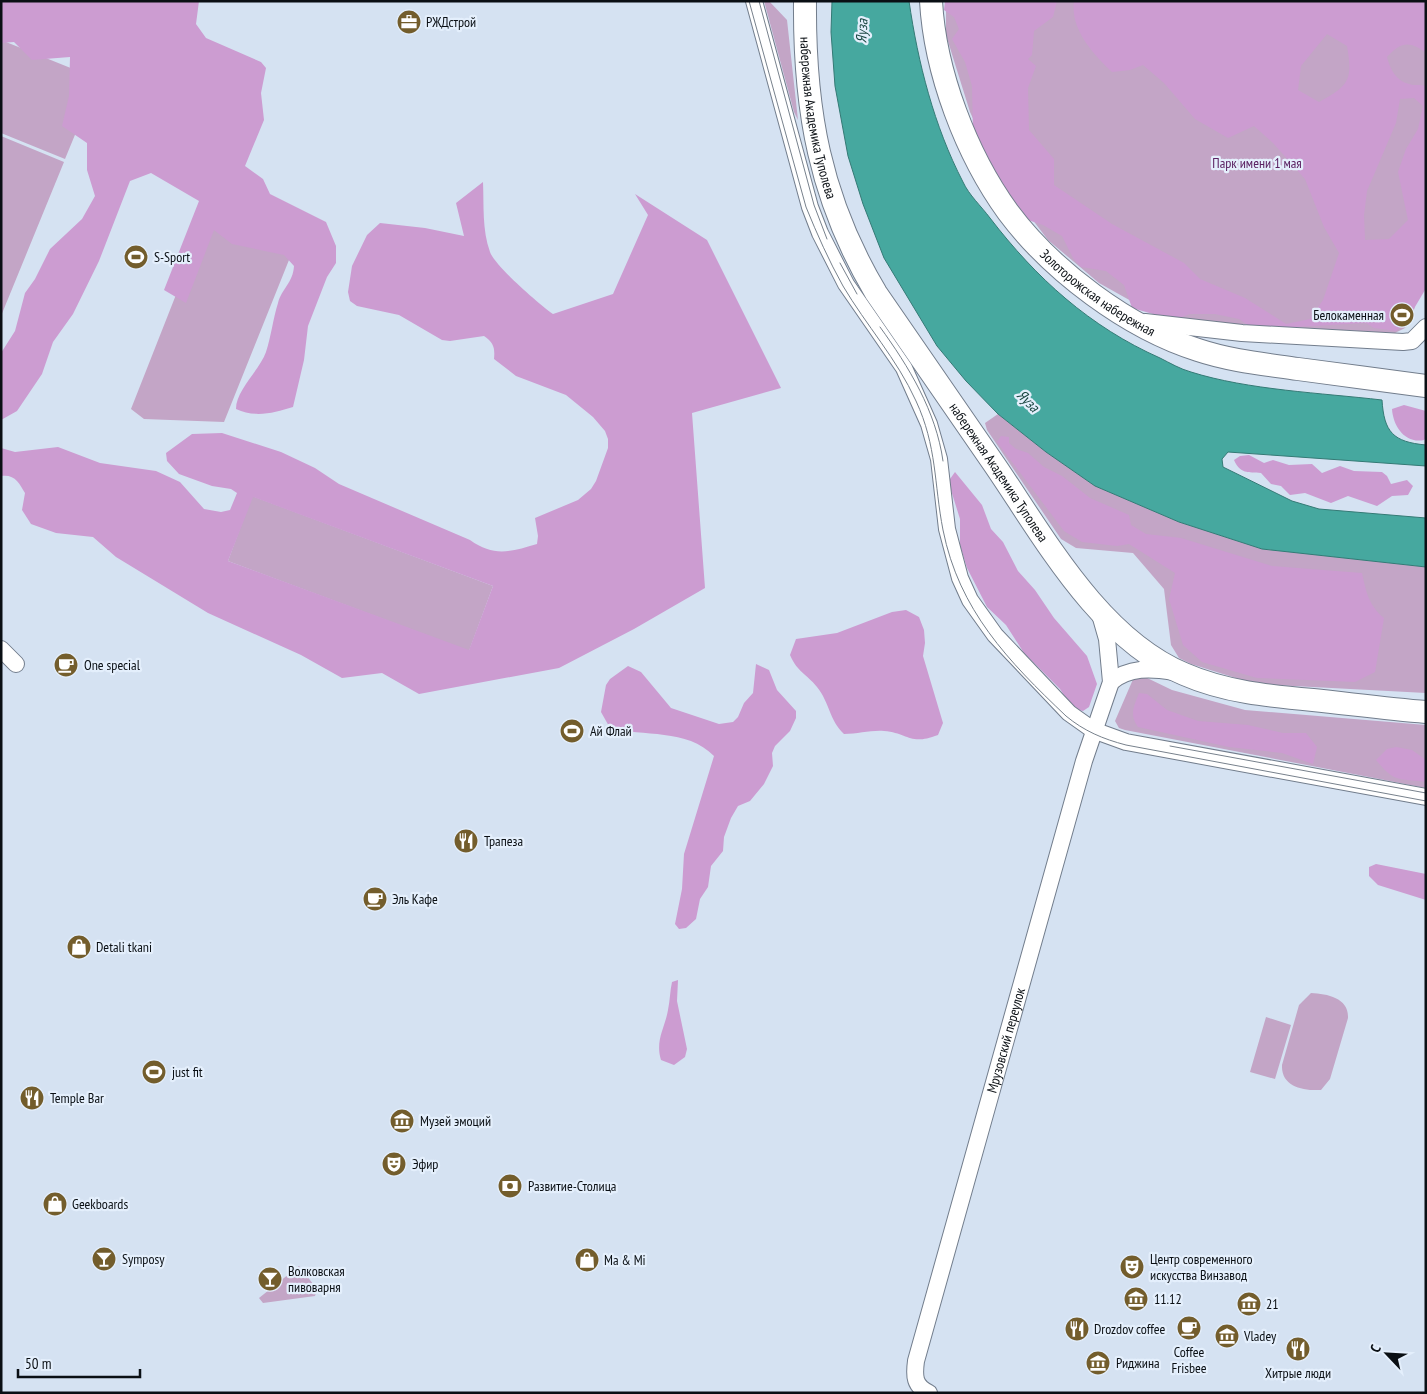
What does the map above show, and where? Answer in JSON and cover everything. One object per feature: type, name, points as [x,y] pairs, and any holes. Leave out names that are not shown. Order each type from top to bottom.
[{"type":"main road","name":"набережная Академика Туполева","points":[[805,1],[805,46],[814,133],[837,214],[856,258],[876,292],[1067,571],[1098,610],[1159,662],[1183,674],[1228,689],[1426,712]]},
{"type":"main road","name":"Золоторожская набережная","points":[[930,1],[943,72],[959,122],[984,172],[1008,211],[1045,254],[1086,288],[1131,319],[1196,349],[1240,361],[1426,386]]},
{"type":"street","points":[[754,1],[810,207],[820,232],[846,284],[904,368],[929,424],[939,459],[947,529],[958,570],[970,600],[995,635],[1037,682],[1069,713],[1093,730],[1126,742],[1426,797]]},
{"type":"street","points":[[1131,319],[1163,325],[1242,333],[1403,342],[1412,341],[1426,327]]},
{"type":"street","points":[[1240,361],[1233,355],[1230,348],[1234,336],[1242,333]]},
{"type":"street","name":"Мрузовский переулок","points":[[929,1393],[918,1386],[916,1380],[916,1361],[1093,730],[1111,682],[1107,639],[1098,610]]},
{"type":"street","points":[[1,649],[16,664]]},
{"type":"street","points":[[1111,682],[1118,677],[1140,670],[1158,670],[1183,674]]},
{"type":"green space","points":[[764,1],[769,1],[787,20],[798,120],[794,112]]},
{"type":"green space","name":"Парк имени 1 мая","points":[[946,1],[1426,1],[1426,260],[1413,314],[1405,328],[1395,333],[1165,320],[1099,283],[1048,240],[1000,177],[970,112],[946,35]]},
{"type":"green space","points":[[1,40],[98,79],[65,159],[1,133]]},
{"type":"green space","points":[[1,136],[64,162],[1,316]]},
{"type":"green space","points":[[207,216],[293,250],[224,422],[144,419],[131,409]]},
{"type":"green space","points":[[998,414],[1046,452],[1095,486],[1179,522],[1262,549],[1426,567],[1426,693],[1255,684],[1191,664],[1179,658],[1171,645],[1164,589],[1133,553],[1076,548],[1061,539],[987,430],[985,423]]},
{"type":"green space","points":[[252,496],[493,586],[469,651],[228,561]]},
{"type":"green space","points":[[1143,676],[1172,690],[1245,710],[1426,725],[1426,788],[1119,728],[1115,721],[1134,677]]},
{"type":"green space","points":[[1311,993],[1336,998],[1345,1006],[1348,1018],[1330,1079],[1321,1090],[1294,1086],[1285,1078],[1282,1065],[1299,1005]]},
{"type":"green space","points":[[1266,1017],[1291,1025],[1275,1079],[1250,1072]]},
{"type":"green space","points":[[299,1266],[317,1289],[315,1296],[263,1303],[259,1298]]},
{"type":"shaded area","points":[[1,1],[199,1],[196,24],[206,38],[261,62],[266,68],[261,93],[264,120],[245,166],[263,179],[270,194],[326,222],[336,246],[336,263],[327,277],[308,326],[304,360],[293,407],[272,413],[257,414],[236,409],[240,395],[266,352],[278,303],[292,277],[294,266],[284,255],[232,244],[214,230],[186,303],[164,290],[199,201],[151,173],[130,181],[99,261],[73,314],[53,342],[42,374],[17,411],[1,420],[1,353],[15,331],[25,293],[35,279],[50,249],[82,219],[95,196],[87,170],[87,143],[62,126],[69,96],[70,57],[32,60],[14,42],[1,43]]},
{"type":"shaded area","points":[[945,1],[1057,1],[1053,17],[1034,31],[1032,55],[1028,59],[1036,66],[1028,88],[1029,130],[1054,159],[1054,185],[1112,224],[1184,263],[1200,279],[1245,298],[1286,324],[1310,319],[1323,300],[1339,253],[1324,227],[1305,179],[1273,143],[1254,126],[1228,138],[1195,119],[1164,83],[1143,65],[1130,70],[1112,72],[1097,57],[1079,31],[1074,11],[1074,1],[1426,1],[1426,53],[1415,46],[1405,44],[1396,48],[1387,57],[1392,70],[1400,80],[1411,85],[1426,86],[1426,284],[1425,290],[1406,322],[1396,331],[1374,328],[1366,323],[1278,328],[1249,326],[1239,319],[1215,314],[1190,314],[1179,318],[1167,318],[1132,308],[1124,285],[1106,271],[1081,267],[1073,258],[1062,236],[1043,225],[1019,217],[973,134],[972,86],[965,62],[952,39],[959,29],[954,17],[944,10]],"holes":[[[1327,34],[1347,46],[1349,74],[1343,86],[1319,102],[1298,90],[1301,66]],[[1414,98],[1423,106],[1418,129],[1406,149],[1398,172],[1408,220],[1389,239],[1365,240],[1364,215],[1367,191],[1396,123],[1400,99]]]},
{"type":"shaded area","points":[[483,182],[485,226],[490,252],[508,275],[553,314],[613,294],[648,215],[635,194],[707,240],[781,388],[692,413],[705,588],[634,629],[559,668],[419,694],[382,673],[342,678],[301,655],[208,613],[116,557],[93,537],[56,533],[31,524],[22,510],[25,493],[21,486],[10,476],[1,476],[1,448],[15,452],[58,447],[100,463],[156,471],[180,482],[204,509],[221,512],[230,510],[237,493],[231,489],[212,486],[179,474],[167,461],[166,453],[192,434],[222,433],[281,452],[315,468],[339,484],[487,549],[510,551],[537,544],[538,536],[535,518],[578,500],[591,489],[596,481],[608,448],[608,439],[605,431],[593,417],[566,395],[516,376],[494,359],[493,346],[484,336],[450,341],[442,340],[399,315],[357,306],[350,301],[348,292],[352,266],[367,235],[380,223],[425,228],[464,236],[456,203]],"holes":[[[253,497],[493,586],[469,650],[228,561]]]},
{"type":"shaded area","points":[[1404,405],[1426,411],[1426,438],[1424,440],[1417,441],[1406,436],[1395,422],[1392,409]]},
{"type":"shaded area","points":[[1001,436],[1009,437],[1009,443],[1016,449],[1028,453],[1044,467],[1062,476],[1090,498],[1129,515],[1131,525],[1146,534],[1181,538],[1272,566],[1362,573],[1369,598],[1375,609],[1384,618],[1375,672],[1355,682],[1257,678],[1202,662],[1183,645],[1169,599],[1175,573],[1129,544],[1117,546],[1082,542],[1064,531],[997,442]]},
{"type":"shaded area","points":[[1249,455],[1264,463],[1273,460],[1289,465],[1312,464],[1322,473],[1340,466],[1354,471],[1382,472],[1387,476],[1391,484],[1407,480],[1413,486],[1408,495],[1392,496],[1377,506],[1348,496],[1331,503],[1305,493],[1290,495],[1281,486],[1271,484],[1261,473],[1242,470],[1236,465],[1234,460],[1240,456]]},
{"type":"shaded area","points":[[955,472],[982,505],[991,529],[1003,542],[1018,571],[1035,590],[1054,618],[1087,656],[1097,684],[1089,707],[1083,711],[1075,709],[1069,703],[1060,689],[1024,653],[1006,625],[987,607],[967,568],[960,545],[960,519],[950,487],[950,479]]},
{"type":"shaded area","points":[[906,610],[919,617],[924,630],[923,656],[943,723],[938,735],[915,739],[884,731],[844,734],[835,723],[821,693],[793,661],[790,655],[796,639],[837,633],[892,612]]},
{"type":"shaded area","points":[[756,664],[769,670],[777,690],[796,711],[796,718],[790,731],[775,746],[772,753],[773,766],[764,784],[750,801],[738,806],[731,818],[724,837],[723,851],[711,866],[708,887],[700,899],[696,919],[686,928],[679,929],[675,924],[682,889],[684,854],[714,756],[703,747],[678,737],[610,728],[601,712],[606,685],[610,679],[628,666],[641,672],[671,708],[719,724],[733,722],[738,717],[744,703],[753,693]]},
{"type":"shaded area","points":[[1139,693],[1147,694],[1167,710],[1198,721],[1248,725],[1283,733],[1306,733],[1317,747],[1313,764],[1282,753],[1229,747],[1138,727],[1133,714]]},
{"type":"shaded area","points":[[1396,747],[1412,750],[1426,760],[1426,782],[1397,778],[1388,773],[1376,760],[1387,749]]},
{"type":"shaded area","points":[[1376,864],[1426,874],[1426,900],[1378,885],[1369,876],[1369,867]]},
{"type":"shaded area","points":[[678,980],[677,1001],[687,1049],[685,1057],[674,1065],[661,1060],[659,1046],[667,1016],[672,982]]},
{"type":"water","name":"Яуза","points":[[832,1],[909,1],[917,48],[928,94],[944,139],[966,187],[1026,261],[1066,299],[1088,316],[1134,346],[1191,372],[1261,387],[1382,400],[1385,420],[1392,433],[1405,441],[1426,445],[1426,466],[1228,452],[1222,459],[1223,467],[1292,501],[1319,509],[1426,518],[1426,567],[1262,549],[1179,522],[1095,486],[1046,452],[998,414],[966,381],[937,346],[884,258],[863,204],[848,156],[835,86],[831,32]]},
{"type":"tram line","points":[[749,1],[806,207],[823,247],[843,286],[891,356],[916,401],[928,434],[940,513],[950,559],[974,610],[1006,654],[1066,716],[1094,734],[1109,740],[1126,745],[1426,801]]},
{"type":"tram line","points":[[759,1],[814,205],[827,239]]},
{"type":"tram line","points":[[840,263],[857,294]]},
{"type":"tram line","points":[[880,327],[911,374],[928,407],[943,461]]},
{"type":"tram line","points":[[1170,746],[1426,793]]},
{"type":"place","name":"РЖДстрой","points":[[409,22]]},
{"type":"place","name":"S-Sport","points":[[136,257]]},
{"type":"place","name":"Белокаменная","points":[[1402,315]]},
{"type":"place","name":"One special","points":[[66,665]]},
{"type":"place","name":"Ай Флай","points":[[572,731]]},
{"type":"place","name":"Трапеза","points":[[466,841]]},
{"type":"place","name":"Эль Кафе","points":[[375,899]]},
{"type":"place","name":"Detali tkani","points":[[79,947]]},
{"type":"place","name":"just fit","points":[[154,1072]]},
{"type":"place","name":"Temple Bar","points":[[32,1098]]},
{"type":"place","name":"Музей эмоций","points":[[402,1121]]},
{"type":"place","name":"Эфир","points":[[394,1164]]},
{"type":"place","name":"Развитие-Столица","points":[[510,1186]]},
{"type":"place","name":"Geekboards","points":[[55,1204]]},
{"type":"place","name":"Symposy","points":[[104,1259]]},
{"type":"place","name":"Ma & Mi","points":[[587,1260]]},
{"type":"place","name":"Центр современного искусства Винзавод","points":[[1132,1267]]},
{"type":"place","name":"Волковская пивоварня","points":[[270,1279]]},
{"type":"place","name":"11.12","points":[[1136,1299]]},
{"type":"place","name":"21","points":[[1249,1304]]},
{"type":"place","name":"Coffee Frisbee","points":[[1189,1328]]},
{"type":"place","name":"Drozdov coffee","points":[[1077,1329]]},
{"type":"place","name":"Vladey","points":[[1227,1336]]},
{"type":"place","name":"Хитрые люди","points":[[1298,1349]]},
{"type":"place","name":"Риджина","points":[[1098,1363]]}]
